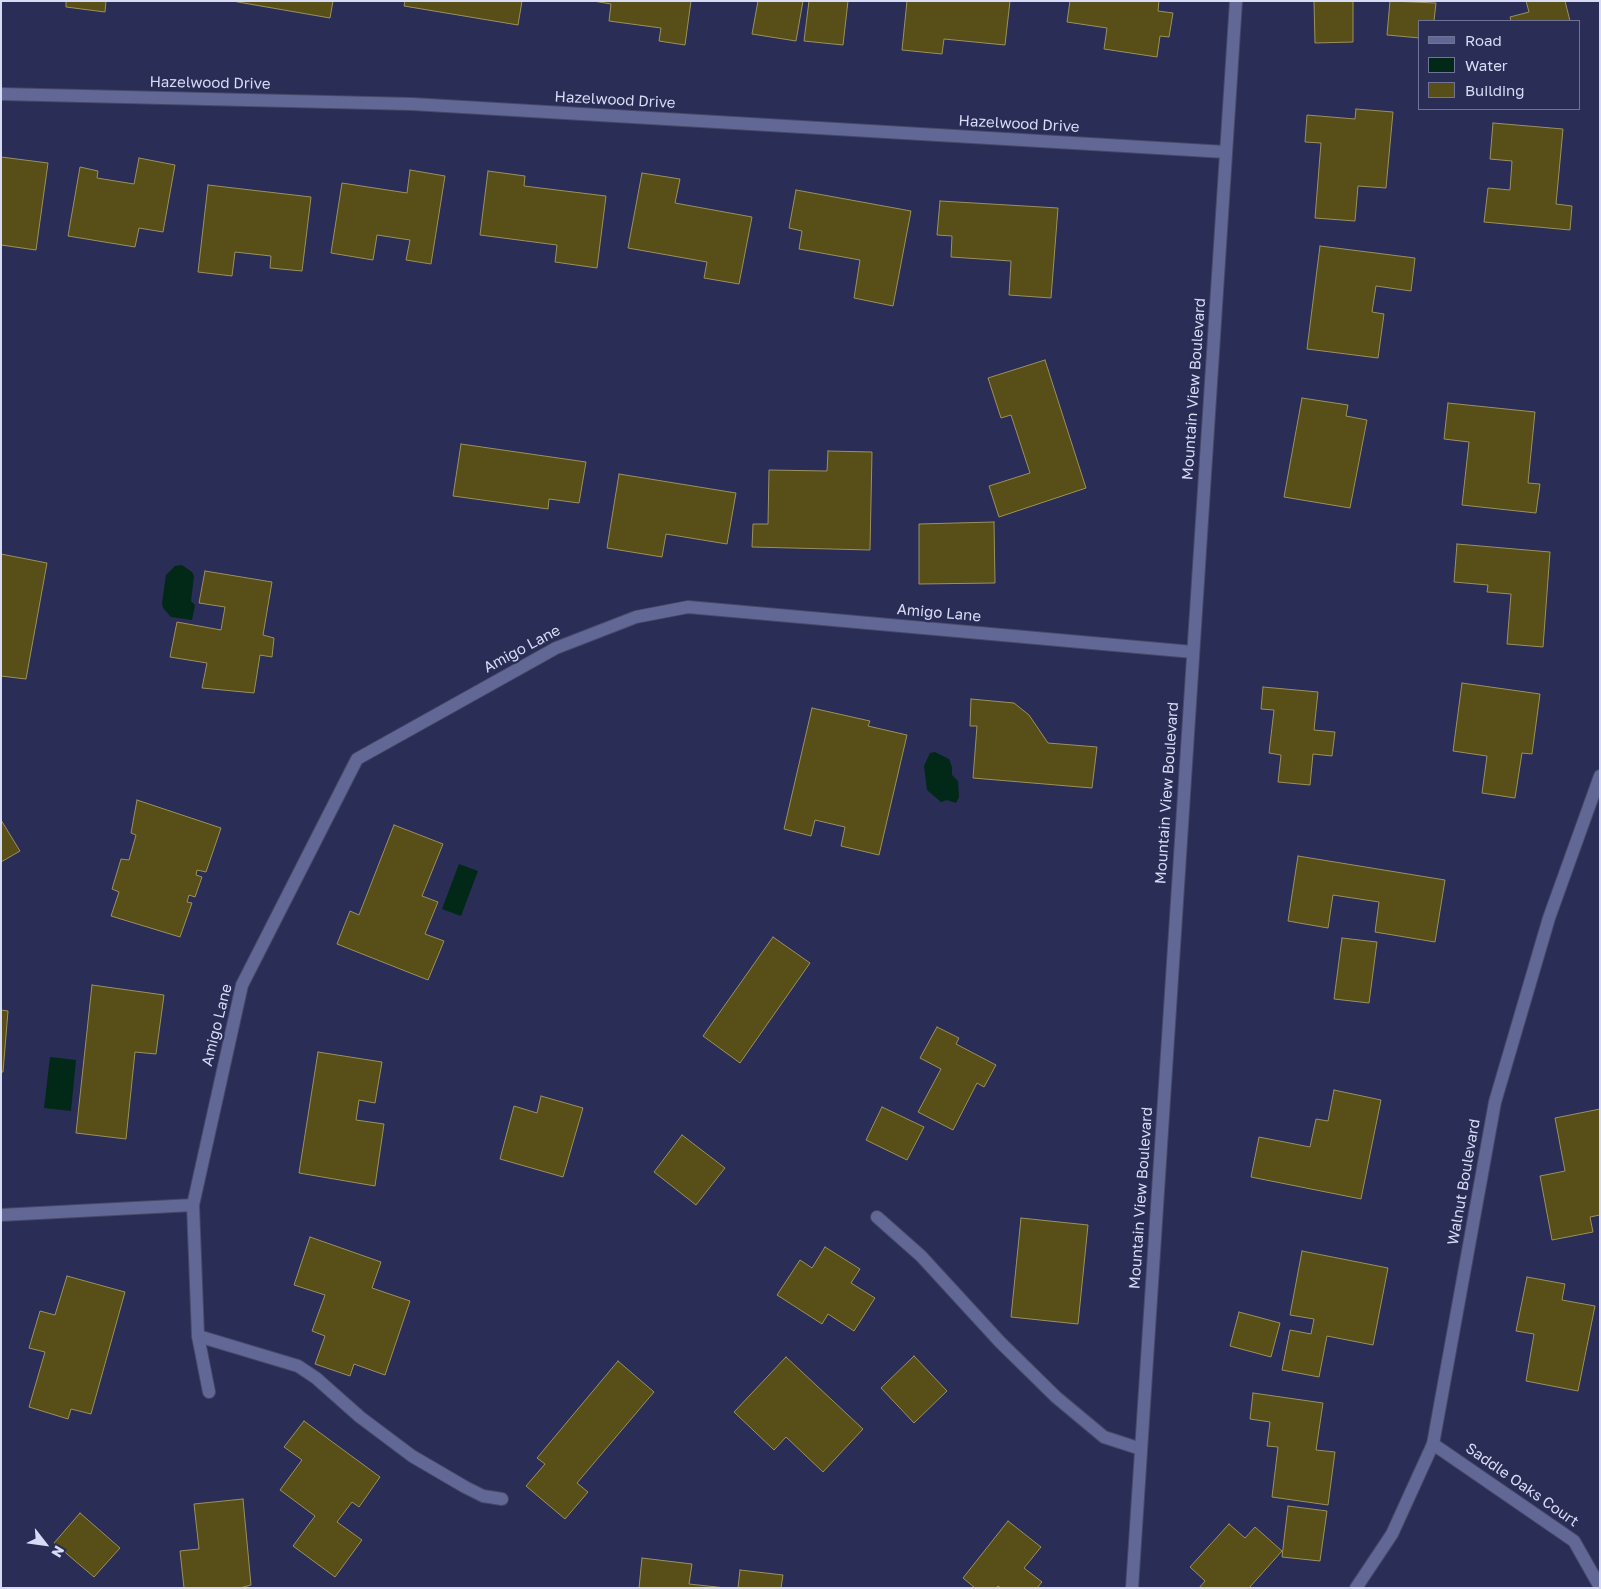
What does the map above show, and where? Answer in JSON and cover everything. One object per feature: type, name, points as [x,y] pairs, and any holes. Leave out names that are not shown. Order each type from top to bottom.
[{"type":"street","name":"Mountain View Boulevard","points":[[1132,1588],[1236,1]]},
{"type":"street","name":"Hazelwood Drive","points":[[1,94],[412,104],[1226,152]]},
{"type":"street","name":"Amigo Lane","points":[[209,1392],[198,1336],[193,1205],[242,986],[357,759],[547,653],[598,630],[636,617],[688,607],[1193,652]]},
{"type":"street","name":"Walnut Boulevard","points":[[1356,1588],[1392,1534],[1433,1444],[1495,1102],[1549,918],[1600,776]]},
{"type":"street","points":[[1,1215],[193,1205]]},
{"type":"street","points":[[877,1217],[921,1256],[1000,1342],[1056,1397],[1104,1437],[1141,1449]]},
{"type":"street","points":[[198,1336],[250,1350],[298,1366],[316,1378],[374,1428],[412,1456],[483,1496],[502,1499]]},
{"type":"street","name":"Saddle Oaks Court","points":[[1433,1444],[1574,1541],[1600,1587]]},
{"type":"water","points":[[182,565],[192,572],[194,576],[191,601],[195,605],[192,620],[171,617],[163,608],[162,603],[166,575],[175,566]]},
{"type":"water","points":[[935,752],[949,759],[952,775],[958,781],[959,797],[956,803],[947,800],[941,802],[927,790],[924,766],[930,753]]},
{"type":"water","points":[[459,864],[478,871],[461,916],[442,909]]},
{"type":"water","points":[[50,1057],[76,1060],[71,1111],[44,1108]]},
{"type":"building","points":[[66,1],[106,1],[105,12],[66,7]]},
{"type":"building","points":[[232,1],[333,1],[330,18]]},
{"type":"building","points":[[405,1],[522,1],[518,25],[404,6]]},
{"type":"building","points":[[593,1],[691,1],[685,45],[659,41],[661,28],[609,21],[611,4]]},
{"type":"building","points":[[758,1],[803,1],[796,41],[752,34]]},
{"type":"building","points":[[809,1],[848,1],[843,45],[804,41]]},
{"type":"building","points":[[907,1],[1010,1],[1005,45],[944,39],[942,54],[902,50]]},
{"type":"building","points":[[1070,1],[1159,1],[1158,11],[1173,13],[1169,37],[1160,36],[1157,57],[1104,49],[1107,28],[1067,22]]},
{"type":"building","points":[[1314,1],[1353,1],[1353,42],[1315,43]]},
{"type":"building","points":[[1390,1],[1436,3],[1434,20],[1418,20],[1418,38],[1387,35]]},
{"type":"building","points":[[1526,1],[1565,1],[1570,20],[1511,20],[1510,17],[1529,12]]},
{"type":"building","points":[[1356,109],[1393,112],[1386,188],[1358,186],[1355,221],[1315,218],[1321,143],[1305,142],[1307,115],[1355,119]]},
{"type":"building","points":[[1493,123],[1563,129],[1556,204],[1572,206],[1570,230],[1484,222],[1488,188],[1510,190],[1512,161],[1490,159]]},
{"type":"building","points":[[1,157],[48,163],[36,250],[1,245]]},
{"type":"building","points":[[139,158],[175,165],[163,232],[139,228],[135,247],[68,236],[80,167],[98,171],[97,178],[134,184]]},
{"type":"building","points":[[410,170],[445,176],[431,264],[406,260],[410,240],[377,235],[373,260],[331,253],[342,183],[407,193]]},
{"type":"building","points":[[488,171],[525,176],[524,186],[606,196],[597,268],[555,262],[557,245],[480,235]]},
{"type":"building","points":[[642,173],[680,179],[675,203],[752,217],[739,284],[704,278],[707,262],[628,248]]},
{"type":"building","points":[[208,185],[311,197],[302,271],[270,268],[271,256],[235,252],[232,276],[198,272]]},
{"type":"building","points":[[796,190],[911,211],[893,306],[854,298],[860,260],[799,249],[802,231],[789,228]]},
{"type":"building","points":[[940,201],[1058,208],[1051,298],[1009,295],[1011,261],[951,257],[952,236],[937,235]]},
{"type":"building","points":[[1320,246],[1415,258],[1411,291],[1376,286],[1372,312],[1384,314],[1378,358],[1307,349]]},
{"type":"building","points":[[1045,360],[1086,488],[999,517],[989,486],[1030,473],[1011,415],[1001,418],[988,378]]},
{"type":"building","points":[[1302,398],[1348,405],[1346,416],[1367,420],[1350,508],[1284,497]]},
{"type":"building","points":[[1448,403],[1535,412],[1528,483],[1540,484],[1536,513],[1462,505],[1469,442],[1444,439]]},
{"type":"building","points":[[461,444],[586,462],[579,503],[549,499],[548,509],[453,496]]},
{"type":"building","points":[[828,451],[872,452],[870,550],[752,547],[753,524],[768,524],[769,470],[827,471]]},
{"type":"building","points":[[619,474],[736,493],[727,544],[666,534],[662,557],[607,548]]},
{"type":"building","points":[[994,522],[995,583],[919,584],[919,524]]},
{"type":"building","points":[[1457,544],[1550,552],[1543,647],[1507,644],[1511,594],[1487,592],[1488,585],[1454,582]]},
{"type":"building","points":[[1,554],[47,563],[26,679],[1,676]]},
{"type":"building","points":[[205,571],[272,582],[263,635],[274,638],[272,657],[260,655],[254,693],[202,688],[207,663],[170,657],[177,622],[221,630],[225,607],[199,603]]},
{"type":"building","points":[[1462,683],[1540,694],[1532,754],[1522,753],[1515,798],[1482,793],[1487,756],[1453,751]]},
{"type":"building","points":[[1263,687],[1318,692],[1314,730],[1335,732],[1332,756],[1313,754],[1310,785],[1278,782],[1281,755],[1269,753],[1274,710],[1261,709]]},
{"type":"building","points":[[971,699],[1014,703],[1029,715],[1048,743],[1097,747],[1092,788],[973,778],[977,726],[970,726]]},
{"type":"building","points":[[812,708],[870,721],[868,726],[907,735],[879,855],[841,846],[845,827],[815,820],[811,836],[784,829]]},
{"type":"building","points":[[137,800],[221,828],[206,872],[197,870],[196,875],[202,877],[195,897],[189,895],[187,902],[192,903],[180,937],[111,916],[119,892],[112,889],[121,859],[129,860],[136,835],[131,833]]},
{"type":"building","points":[[1,820],[20,851],[1,862]]},
{"type":"building","points":[[394,825],[443,844],[422,896],[438,902],[425,934],[444,941],[428,980],[337,944],[350,911],[359,915]]},
{"type":"building","points":[[1298,856],[1445,880],[1435,942],[1375,932],[1379,902],[1333,895],[1328,928],[1288,921]]},
{"type":"building","points":[[773,937],[810,963],[740,1063],[703,1036]]},
{"type":"building","points":[[1342,938],[1377,942],[1369,1003],[1334,999]]},
{"type":"building","points":[[92,985],[164,995],[156,1054],[135,1052],[126,1139],[76,1133]]},
{"type":"building","points":[[1,1010],[8,1011],[3,1072],[1,1072]]},
{"type":"building","points":[[937,1027],[959,1038],[956,1044],[996,1065],[984,1087],[977,1083],[953,1130],[918,1112],[941,1069],[920,1058]]},
{"type":"building","points":[[318,1052],[382,1062],[375,1103],[359,1100],[356,1120],[384,1124],[375,1186],[299,1173]]},
{"type":"building","points":[[1334,1090],[1381,1100],[1361,1199],[1251,1177],[1259,1137],[1310,1147],[1316,1119],[1328,1121]]},
{"type":"building","points":[[541,1096],[583,1108],[563,1177],[500,1159],[514,1106],[537,1113]]},
{"type":"building","points":[[882,1107],[924,1127],[907,1160],[866,1140]]},
{"type":"building","points":[[1600,1109],[1600,1215],[1590,1217],[1593,1232],[1552,1240],[1540,1176],[1565,1171],[1555,1118]]},
{"type":"building","points":[[682,1135],[725,1168],[696,1205],[654,1172]]},
{"type":"building","points":[[1021,1218],[1088,1225],[1078,1324],[1011,1317]]},
{"type":"building","points":[[310,1237],[381,1262],[372,1288],[410,1301],[385,1375],[354,1364],[350,1376],[315,1364],[325,1336],[312,1331],[325,1295],[294,1285]]},
{"type":"building","points":[[825,1247],[860,1269],[851,1283],[875,1298],[854,1331],[828,1314],[822,1324],[777,1295],[800,1260],[812,1268]]},
{"type":"building","points":[[1302,1251],[1388,1268],[1373,1345],[1327,1336],[1319,1377],[1282,1370],[1290,1330],[1311,1334],[1314,1319],[1290,1315]]},
{"type":"building","points":[[67,1276],[125,1292],[91,1414],[71,1409],[68,1419],[29,1407],[45,1352],[29,1348],[40,1311],[55,1315]]},
{"type":"building","points":[[1527,1277],[1565,1284],[1562,1300],[1595,1306],[1578,1391],[1526,1381],[1534,1334],[1516,1331]]},
{"type":"building","points":[[1239,1312],[1280,1323],[1271,1357],[1230,1346]]},
{"type":"building","points":[[914,1356],[947,1391],[914,1423],[881,1388]]},
{"type":"building","points":[[786,1357],[863,1429],[823,1472],[786,1437],[774,1450],[734,1412]]},
{"type":"building","points":[[618,1361],[654,1392],[577,1483],[588,1492],[565,1519],[526,1486],[545,1464],[537,1458]]},
{"type":"building","points":[[1253,1393],[1323,1403],[1316,1450],[1335,1452],[1328,1505],[1272,1497],[1278,1447],[1267,1446],[1270,1422],[1250,1419]]},
{"type":"building","points":[[304,1421],[380,1477],[359,1507],[352,1502],[337,1522],[362,1540],[335,1577],[293,1546],[315,1516],[280,1490],[302,1460],[284,1447]]},
{"type":"building","points":[[243,1499],[251,1585],[240,1588],[184,1588],[180,1551],[199,1549],[194,1504]]},
{"type":"building","points":[[1288,1506],[1327,1511],[1320,1561],[1282,1557]]},
{"type":"building","points":[[80,1513],[120,1548],[94,1577],[54,1543]]},
{"type":"building","points":[[1008,1521],[1041,1547],[1024,1568],[1042,1582],[1037,1588],[1001,1588],[998,1586],[996,1588],[975,1588],[963,1578]]},
{"type":"building","points":[[1229,1524],[1245,1538],[1255,1527],[1282,1551],[1249,1588],[1199,1588],[1205,1581],[1190,1567]]},
{"type":"building","points":[[642,1558],[692,1564],[689,1584],[726,1588],[639,1588]]},
{"type":"building","points":[[740,1570],[783,1575],[781,1588],[738,1588]]}]
